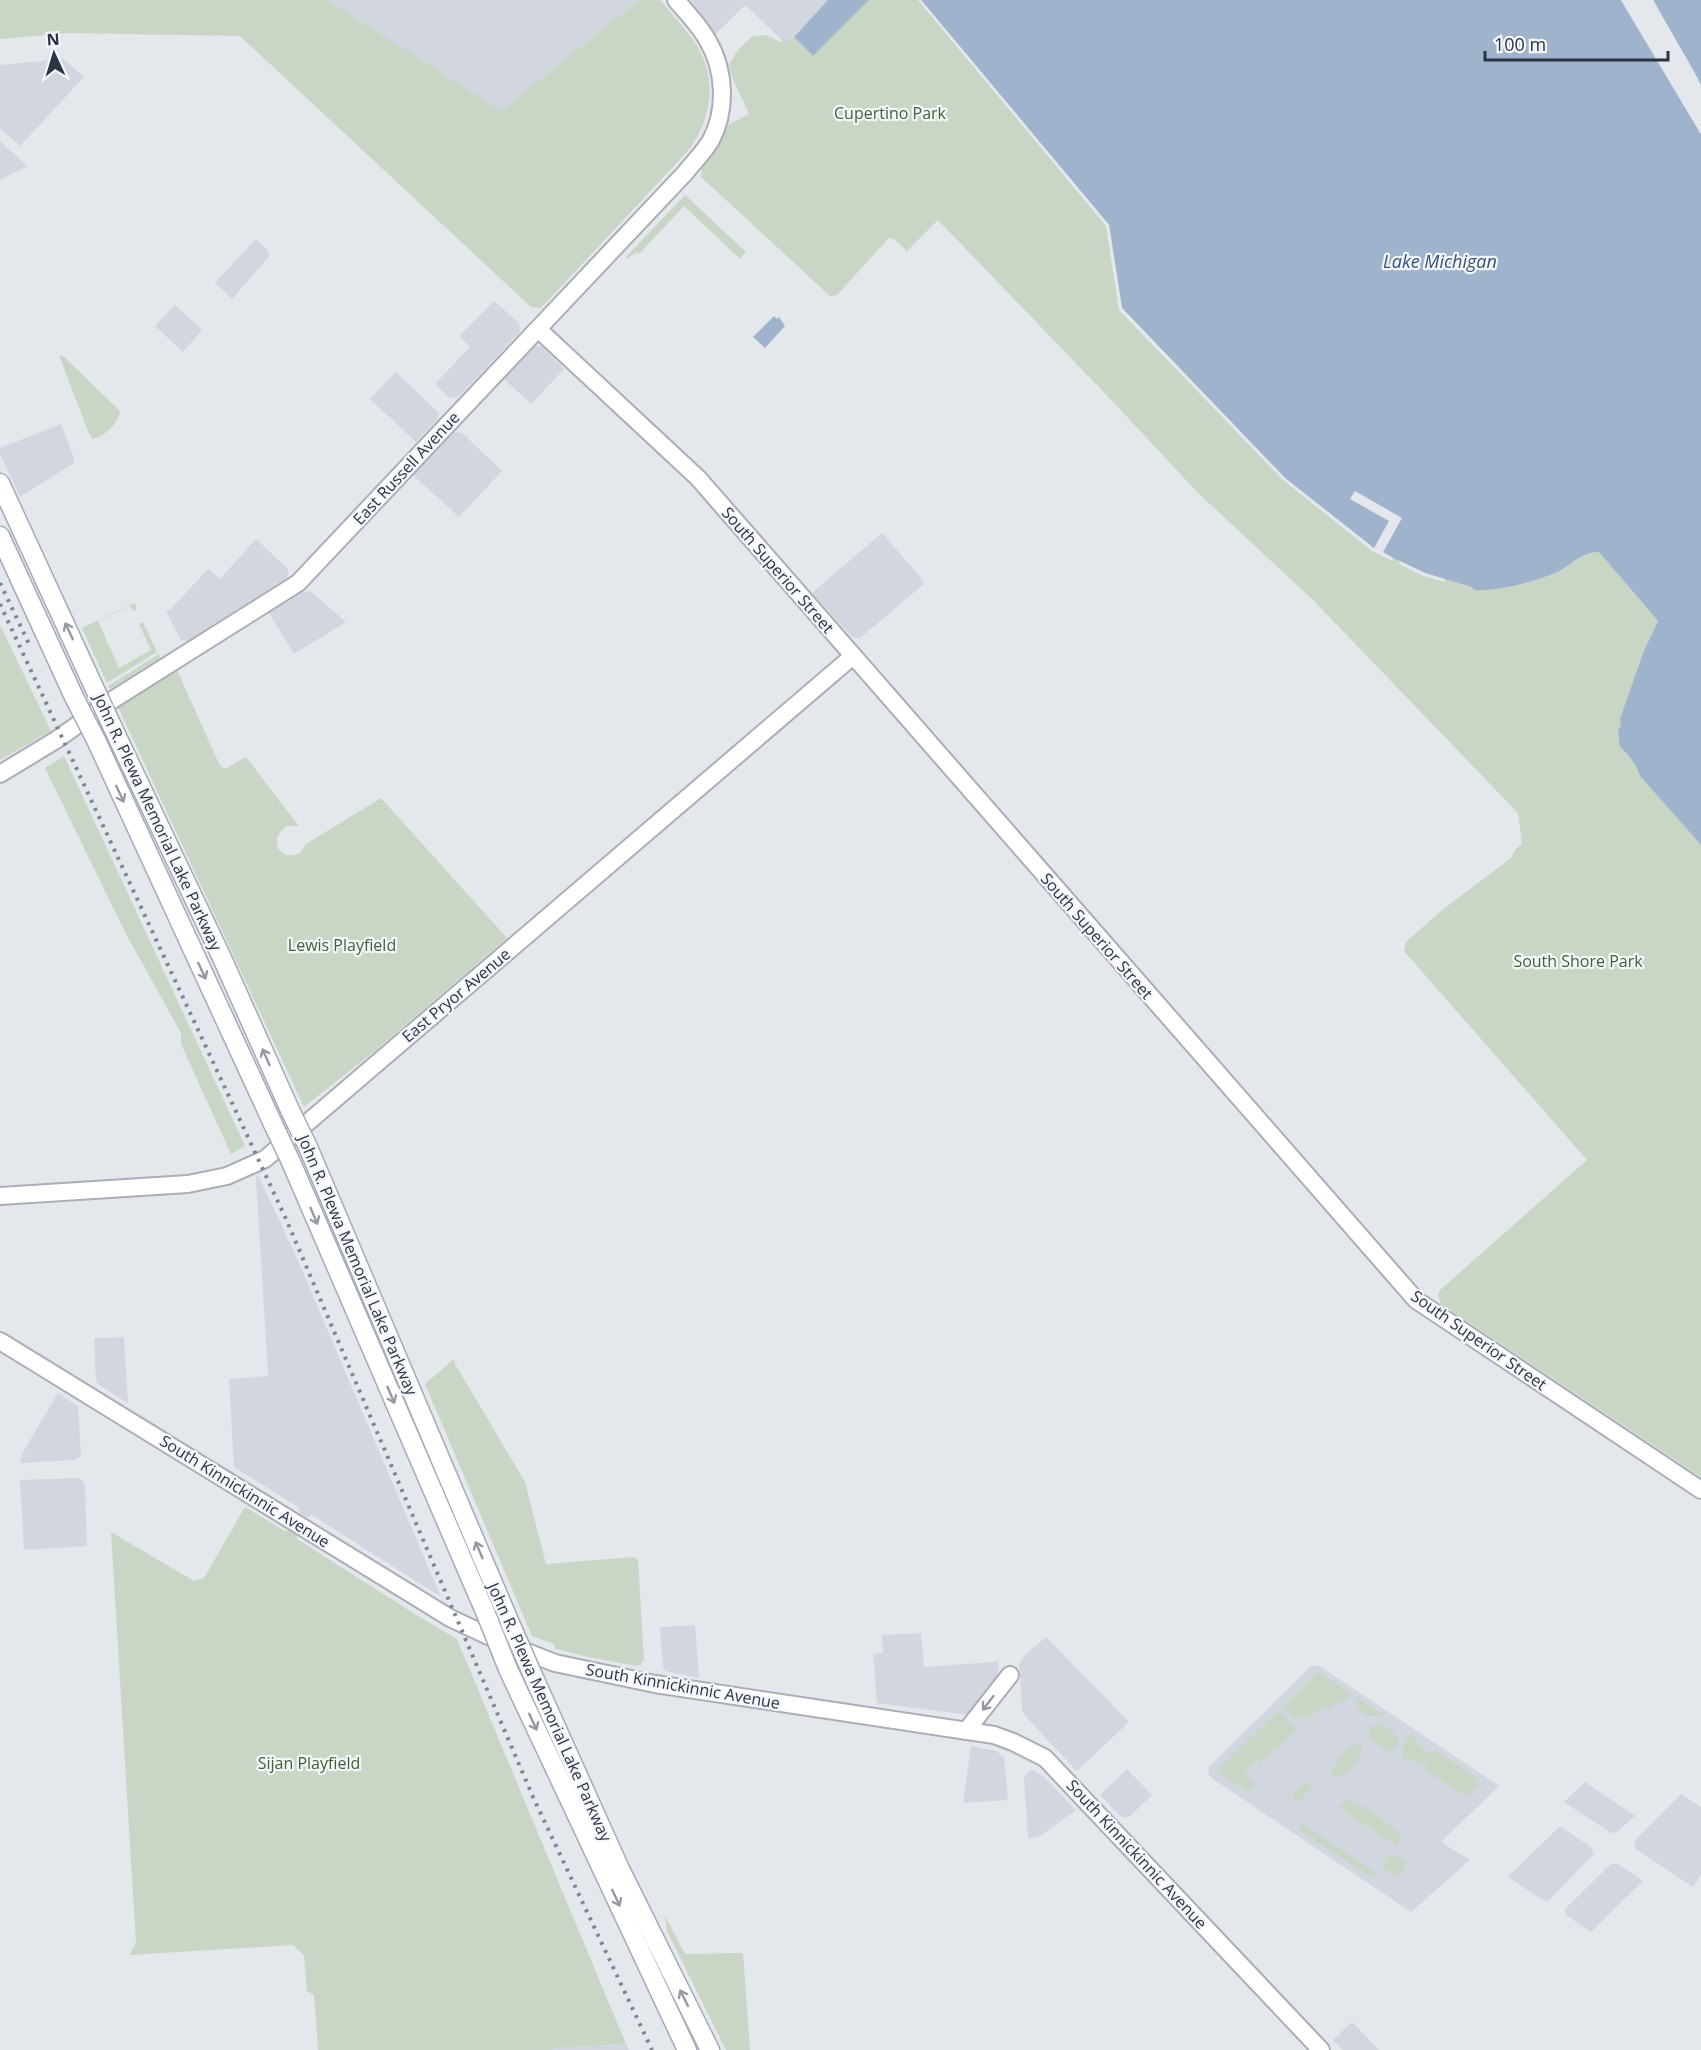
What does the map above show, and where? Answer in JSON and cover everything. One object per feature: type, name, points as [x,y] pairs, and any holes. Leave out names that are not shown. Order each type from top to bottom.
[{"type":"main road","name":"East Russell Avenue","points":[[0,774],[56,740],[123,693],[292,588],[685,173],[710,142],[722,110],[721,77],[717,59],[708,40],[676,0]]},
{"type":"main road","name":"South Superior Street","points":[[538,329],[699,478],[1416,1300],[1701,1490]]},
{"type":"main road","name":"John R. Plewa Memorial Lake Parkway","points":[[0,483],[308,1147],[510,1623],[620,1869],[710,2050]]},
{"type":"main road","name":"John R. Plewa Memorial Lake Parkway","points":[[0,536],[291,1162],[508,1669],[687,2050]]},
{"type":"main road","name":"East Pryor Avenue","points":[[0,1196],[188,1184],[226,1176],[265,1159],[853,656]]},
{"type":"main road","name":"South Kinnickinnic Avenue","points":[[0,1341],[450,1618],[499,1641],[555,1663],[655,1684],[994,1735],[1045,1758],[1322,2050]]},
{"type":"main road","points":[[966,1731],[1010,1675]]},
{"type":"shaded area","points":[[328,0],[639,0],[501,112]]},
{"type":"shaded area","points":[[691,0],[828,0],[794,37],[783,41],[745,5],[716,34]]},
{"type":"shaded area","points":[[63,59],[84,77],[20,146],[0,128],[0,65]]},
{"type":"shaded area","points":[[0,141],[27,166],[0,180]]},
{"type":"shaded area","points":[[256,239],[269,252],[269,257],[232,299],[215,283]]},
{"type":"shaded area","points":[[494,301],[519,323],[520,332],[458,397],[449,398],[435,384],[470,347],[459,336]]},
{"type":"shaded area","points":[[175,305],[202,330],[183,352],[155,326]]},
{"type":"shaded area","points":[[535,346],[542,347],[564,369],[531,404],[503,378]]},
{"type":"shaded area","points":[[396,372],[439,413],[437,420],[416,442],[370,399]]},
{"type":"shaded area","points":[[61,424],[74,463],[20,497],[0,454],[0,448]]},
{"type":"shaded area","points":[[454,432],[462,433],[502,471],[459,517],[412,474]]},
{"type":"shaded area","points":[[882,533],[924,584],[860,638],[853,638],[812,593]]},
{"type":"shaded area","points":[[256,539],[288,569],[288,577],[188,641],[181,640],[166,611],[170,610],[208,569],[220,579]]},
{"type":"shaded area","points":[[310,591],[346,622],[294,654],[269,613],[303,592]]},
{"type":"shaded area","points":[[258,1175],[296,1256],[441,1597],[312,1515],[307,1517],[299,1512],[298,1507],[234,1467],[229,1379],[268,1376],[256,1177]]},
{"type":"shaded area","points":[[124,1337],[128,1403],[96,1381],[94,1338]]},
{"type":"shaded area","points":[[58,1393],[78,1406],[81,1456],[75,1460],[20,1463],[22,1454]]},
{"type":"shaded area","points":[[77,1478],[85,1484],[87,1546],[24,1550],[20,1480]]},
{"type":"shaded area","points":[[695,1625],[699,1678],[665,1671],[660,1627]]},
{"type":"shaded area","points":[[921,1633],[924,1667],[998,1660],[999,1680],[970,1715],[877,1703],[873,1654],[883,1653],[882,1635]]},
{"type":"shaded area","points":[[1046,1637],[1129,1722],[1077,1771],[1022,1710],[1019,1664],[1024,1656]]},
{"type":"shaded area","points":[[1315,1665],[1499,1786],[1441,1842],[1470,1860],[1411,1912],[1210,1777],[1208,1773],[1210,1766],[1309,1668]]},
{"type":"shaded area","points":[[971,1746],[996,1751],[1004,1757],[1008,1800],[963,1803]]},
{"type":"shaded area","points":[[1127,1769],[1152,1795],[1125,1818],[1120,1816],[1100,1795]]},
{"type":"shaded area","points":[[1032,1770],[1044,1777],[1076,1810],[1040,1836],[1028,1839],[1024,1778]]},
{"type":"shaded area","points":[[1585,1782],[1635,1816],[1617,1832],[1611,1833],[1564,1802]]},
{"type":"shaded area","points":[[1681,1794],[1701,1807],[1701,1874],[1693,1887],[1636,1849],[1634,1845],[1636,1839]]},
{"type":"shaded area","points":[[1560,1826],[1591,1847],[1594,1854],[1548,1901],[1541,1899],[1508,1877]]},
{"type":"shaded area","points":[[1611,1864],[1618,1864],[1643,1881],[1591,1932],[1566,1915],[1565,1909]]},
{"type":"shaded area","points":[[1352,2022],[1379,2050],[1342,2050],[1333,2040]]},
{"type":"shaded area","points":[[626,2044],[629,2050],[552,2050],[552,2048]]},
{"type":"green space","points":[[0,0],[328,0],[501,111],[639,0],[660,0],[689,35],[707,68],[709,98],[707,112],[695,140],[686,153],[541,308],[531,307],[240,36],[69,33],[0,39]]},
{"type":"green space","name":"South Shore Park","points":[[869,0],[921,0],[1374,549],[1425,573],[1556,572],[1591,551],[1599,552],[1658,621],[1628,699],[1620,747],[1632,760],[1640,776],[1701,845],[1701,1477],[1441,1304],[1438,1295],[1440,1290],[1587,1160],[1404,951],[1406,942],[1441,911],[1511,858],[1522,844],[1518,813],[1312,599],[1197,492],[938,220],[906,252],[894,239],[889,238],[837,295],[830,296],[701,177],[702,167],[721,140],[728,125],[749,114],[732,77],[729,64],[738,50],[753,36],[766,35],[781,42],[794,37],[813,56]]},
{"type":"green space","points":[[685,195],[746,252],[740,259],[684,206],[639,254],[636,252],[628,259],[626,257]]},
{"type":"green space","points":[[59,355],[63,356],[120,411],[114,424],[97,438],[93,439],[89,434]]},
{"type":"green space","points":[[135,603],[137,609],[133,611],[130,606],[98,621],[119,668],[151,650],[139,624],[143,622],[157,652],[107,683],[82,628]]},
{"type":"green space","points":[[0,625],[51,731],[0,760]]},
{"type":"green space","points":[[159,654],[160,658],[110,689],[108,686]]},
{"type":"green space","name":"Lewis Playfield","points":[[177,670],[220,766],[225,769],[246,757],[299,826],[287,826],[281,831],[277,842],[281,852],[286,855],[300,853],[306,844],[381,798],[507,938],[376,1050],[304,1107],[118,707]]},
{"type":"green space","points":[[64,756],[245,1146],[231,1154],[181,1044],[181,1033],[126,934],[45,768]]},
{"type":"green space","points":[[454,1359],[525,1482],[546,1564],[634,1557],[638,1559],[644,1660],[640,1665],[588,1657],[556,1649],[554,1644],[532,1636],[425,1384]]},
{"type":"green space","name":"Sijan Playfield","points":[[245,1507],[285,1531],[289,1530],[296,1535],[297,1539],[457,1639],[626,2044],[553,2048],[552,2050],[318,2050],[314,1995],[307,1991],[304,1955],[293,1945],[129,1955],[136,1943],[111,1532],[194,1581],[204,1578]]},
{"type":"green space","points":[[1318,1672],[1351,1693],[1345,1701],[1334,1704],[1327,1710],[1322,1706],[1309,1719],[1301,1715],[1296,1720],[1283,1707]]},
{"type":"green space","points":[[1355,1696],[1385,1716],[1373,1717],[1364,1714],[1358,1707]]},
{"type":"green space","points":[[1279,1710],[1297,1729],[1277,1750],[1275,1748],[1260,1762],[1257,1760],[1244,1773],[1255,1786],[1249,1792],[1218,1772],[1220,1767]]},
{"type":"green space","points":[[1383,1724],[1399,1738],[1397,1745],[1390,1751],[1371,1738],[1369,1730],[1371,1726]]},
{"type":"green space","points":[[1411,1734],[1418,1739],[1416,1743],[1432,1754],[1435,1750],[1480,1780],[1468,1797],[1424,1770],[1431,1755],[1422,1767],[1406,1757],[1403,1761],[1403,1746]]},
{"type":"green space","points":[[1357,1744],[1360,1744],[1362,1748],[1355,1763],[1344,1775],[1333,1778],[1332,1773],[1339,1760]]},
{"type":"green space","points":[[1306,1781],[1312,1787],[1299,1802],[1293,1802],[1294,1793]]},
{"type":"green space","points":[[1346,1800],[1376,1814],[1391,1826],[1401,1837],[1396,1846],[1339,1808]]},
{"type":"green space","points":[[1302,1824],[1377,1874],[1374,1879],[1298,1829]]},
{"type":"green space","points":[[1391,1853],[1407,1863],[1398,1877],[1382,1867]]},
{"type":"green space","points":[[665,1916],[685,1954],[743,1953],[750,2050],[726,2050],[667,1931]]},
{"type":"water","points":[[828,0],[869,0],[813,56],[794,37]]},
{"type":"water","name":"Lake Michigan","points":[[921,0],[1621,0],[1701,134],[1701,845],[1640,776],[1632,760],[1620,747],[1618,728],[1621,727],[1620,719],[1643,653],[1658,621],[1599,552],[1582,556],[1557,572],[1539,579],[1505,588],[1474,590],[1472,587],[1425,573],[1374,549],[1285,478],[1122,308],[1109,225]]},
{"type":"water","points":[[1653,0],[1701,0],[1701,85],[1696,75]]},
{"type":"water","points":[[774,316],[777,319],[779,317],[785,326],[765,348],[753,337]]},
{"type":"pier","points":[[918,0],[921,0],[1109,225],[1122,308],[1285,478],[1374,548],[1389,521],[1350,499],[1355,491],[1402,518],[1383,552],[1393,558],[1392,561],[1372,551],[1283,480],[1119,310],[1106,226]]},
{"type":"pier","points":[[1621,0],[1624,0],[1701,128],[1701,134]]},
{"type":"pier","points":[[1650,0],[1653,0],[1701,88],[1698,86]]},
{"type":"pier","points":[[1400,561],[1425,573],[1445,579],[1445,582],[1423,576],[1399,564]]},
{"type":"railway","points":[[0,583],[31,648]]},
{"type":"railway","points":[[0,604],[286,1219],[533,1797],[652,2050]]},
{"type":"park label","name":"Cupertino Park","points":[[890,113]]}]
